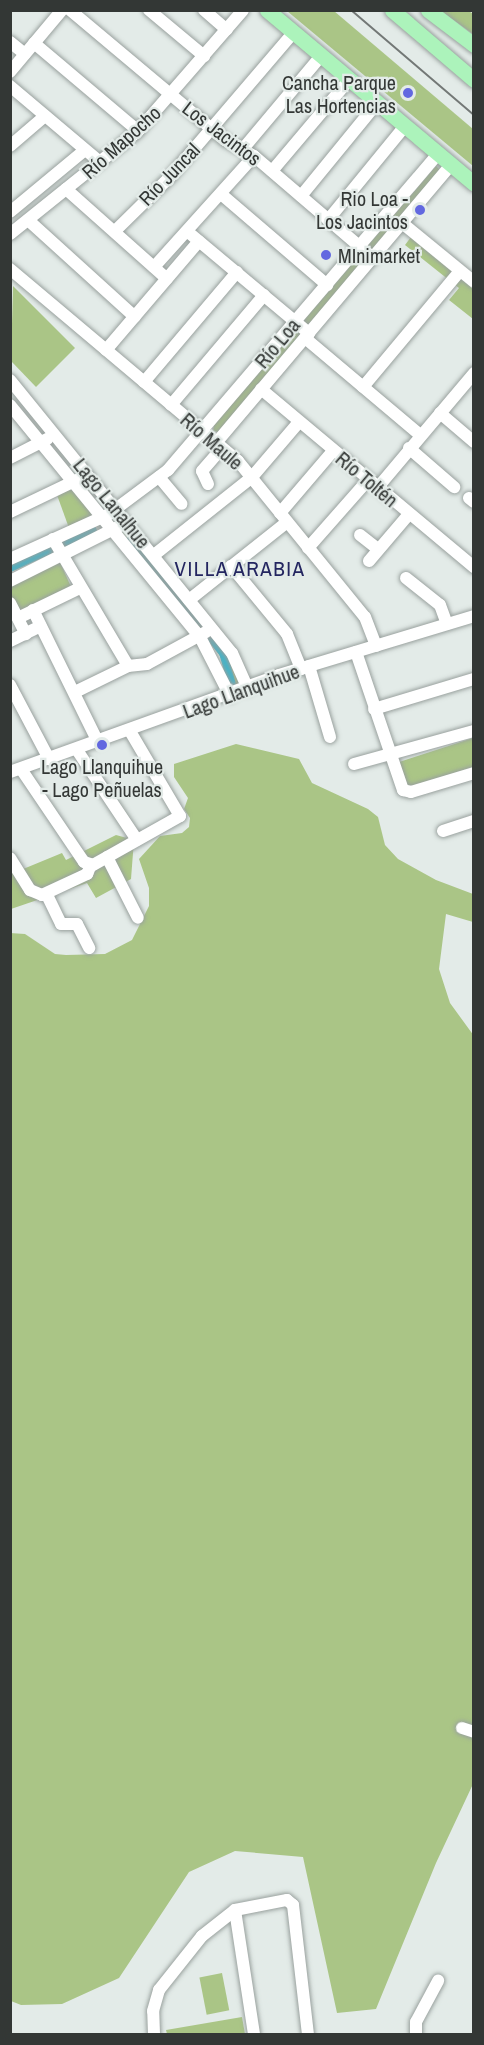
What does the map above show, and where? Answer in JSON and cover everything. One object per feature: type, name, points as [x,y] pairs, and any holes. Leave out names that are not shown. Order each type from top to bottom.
[{"type":"main road","points":[[267,10],[474,184]]},
{"type":"main road","points":[[392,10],[474,80]]},
{"type":"main road","points":[[428,10],[474,45]]},
{"type":"street","points":[[10,72],[62,10]]},
{"type":"street","name":"Los Jacintos","points":[[70,10],[212,129],[254,156],[373,258]]},
{"type":"street","points":[[149,10],[204,56]]},
{"type":"street","points":[[204,10],[227,30]]},
{"type":"street","name":"Río Mapocho","points":[[10,234],[138,131],[243,10]]},
{"type":"street","name":"Río Juncal","points":[[115,231],[212,129],[293,33]]},
{"type":"street","points":[[10,42],[25,54]]},
{"type":"street","points":[[34,44],[138,131]]},
{"type":"street","points":[[242,150],[321,56]]},
{"type":"street","points":[[272,171],[349,80]]},
{"type":"street","points":[[10,86],[100,162]]},
{"type":"street","points":[[301,196],[377,103]]},
{"type":"street","points":[[10,146],[45,116]]},
{"type":"street","points":[[328,220],[405,126]]},
{"type":"street","name":"Río Mapocho","points":[[10,212],[85,150]]},
{"type":"street","name":"Río Loa","points":[[10,559],[103,518],[117,510],[159,477],[203,432],[438,154]]},
{"type":"street","points":[[154,267],[188,232],[254,156]]},
{"type":"street","name":"Río Loa","points":[[208,484],[202,471],[219,445],[261,390],[451,165]]},
{"type":"street","points":[[66,189],[167,279]]},
{"type":"street","points":[[221,194],[327,285]]},
{"type":"street","points":[[28,220],[135,317]]},
{"type":"street","points":[[402,223],[474,282]]},
{"type":"street","points":[[188,232],[296,321],[307,335],[363,387],[420,435]]},
{"type":"street","points":[[106,350],[199,241]]},
{"type":"street","name":"Río Maule","points":[[11,269],[219,445],[252,477],[365,617],[376,646]]},
{"type":"street","points":[[363,387],[460,271]]},
{"type":"street","points":[[144,382],[237,272]]},
{"type":"street","points":[[171,405],[264,295]]},
{"type":"street","points":[[308,548],[410,448],[472,377]]},
{"type":"street","name":"Lago Lanalhue","points":[[10,380],[154,555],[235,658],[248,689]]},
{"type":"street","name":"Río Toltén","points":[[261,390],[474,567]]},
{"type":"street","points":[[10,405],[21,393]]},
{"type":"street","name":"Lago Lanalhue","points":[[10,405],[200,637],[230,696]]},
{"type":"street","points":[[440,413],[474,441]]},
{"type":"street","points":[[154,555],[252,477],[300,422]]},
{"type":"street","points":[[10,458],[42,444],[54,433]]},
{"type":"street","points":[[410,448],[454,487]]},
{"type":"street","points":[[189,600],[231,566],[284,517],[333,451]]},
{"type":"street","points":[[10,512],[87,474]]},
{"type":"street","points":[[159,477],[182,504]]},
{"type":"street","points":[[369,561],[410,514]]},
{"type":"street","points":[[10,580],[127,522]]},
{"type":"street","points":[[360,535],[378,549]]},
{"type":"street","points":[[53,539],[128,666]]},
{"type":"street","points":[[231,566],[287,634],[305,668],[330,737]]},
{"type":"street","points":[[406,578],[440,605],[447,624]]},
{"type":"street","points":[[18,618],[80,588]]},
{"type":"street","points":[[10,603],[26,634]]},
{"type":"street","points":[[33,610],[98,742]]},
{"type":"street","name":"Lago Llanquihue","points":[[16,770],[305,668],[474,616]]},
{"type":"street","points":[[10,641],[41,626]]},
{"type":"street","points":[[75,692],[128,666],[147,664],[200,637],[211,628]]},
{"type":"street","points":[[356,652],[402,789],[407,792],[474,773]]},
{"type":"street","points":[[374,709],[474,678]]},
{"type":"street","points":[[10,685],[49,759]]},
{"type":"street","points":[[10,858],[14,872],[32,891],[47,895],[89,873],[91,865],[176,821],[181,813],[130,730]]},
{"type":"street","points":[[354,764],[391,753],[400,754],[474,731]]},
{"type":"street","points":[[77,750],[137,840]]},
{"type":"street","points":[[16,770],[84,862],[91,865]]},
{"type":"street","points":[[443,831],[468,823],[474,832]]},
{"type":"street","points":[[107,856],[138,918]]},
{"type":"street","points":[[47,895],[60,922],[64,926],[77,924],[89,948]]},
{"type":"street","points":[[154,2034],[153,2011],[159,1990],[202,1936],[235,1910],[285,1900],[292,1903],[308,2034]]},
{"type":"street","points":[[235,1910],[254,2034]]},
{"type":"street","points":[[416,2034],[416,2022],[438,1981]]},
{"type":"green space","points":[[287,11],[334,11],[473,129],[473,166]]},
{"type":"green space","points":[[441,11],[469,11],[473,14],[473,34]]},
{"type":"green space","points":[[436,166],[440,170],[219,432],[213,431],[214,425]]},
{"type":"green space","points":[[411,237],[473,287],[473,319],[449,300],[459,288],[405,245]]},
{"type":"green space","points":[[13,286],[75,348],[36,387],[11,361]]},
{"type":"green space","points":[[69,485],[97,513],[69,528],[57,495]]},
{"type":"green space","points":[[88,521],[95,531],[11,571],[11,560]]},
{"type":"green space","points":[[125,529],[228,654],[242,683],[233,686],[220,656],[120,532]]},
{"type":"green space","points":[[60,562],[72,589],[22,613],[11,599],[11,583]]},
{"type":"green space","points":[[473,738],[473,769],[409,789],[396,763]]},
{"type":"green space","points":[[236,744],[299,759],[312,783],[368,809],[378,817],[385,845],[398,859],[436,880],[473,894],[473,922],[446,914],[439,969],[450,1003],[474,1036],[473,1784],[436,1863],[376,2009],[337,2013],[303,1857],[235,1851],[189,1872],[119,1978],[62,2004],[21,2005],[11,2001],[10,933],[25,934],[55,954],[66,955],[105,954],[132,940],[149,906],[149,888],[139,859],[160,836],[182,833],[189,827],[190,818],[184,809],[188,798],[174,777],[174,764]]},
{"type":"green space","points":[[116,835],[134,840],[131,879],[96,898],[87,883],[11,909],[11,874],[62,853],[66,860]]},
{"type":"green space","points":[[222,1973],[229,2010],[207,2015],[199,1977]]},
{"type":"green space","points":[[242,2017],[245,2034],[167,2034],[166,2030]]},
{"type":"waterway","points":[[61,545],[93,530]]},
{"type":"waterway","points":[[131,539],[223,653],[232,684]]},
{"type":"waterway","points":[[10,568],[52,549]]},
{"type":"railway","points":[[351,10],[474,115]]},
{"type":"place","name":"Cancha Parque Las Hortencias","points":[[408,93]]},
{"type":"place","name":"Rio Loa - Los Jacintos","points":[[420,210]]},
{"type":"place","name":"MInimarket","points":[[326,255]]},
{"type":"place","name":"Lago Llanquihue - Lago Peñuelas","points":[[102,745]]},
{"type":"district","name":"VILLA ARABIA","points":[[240,569]]}]
